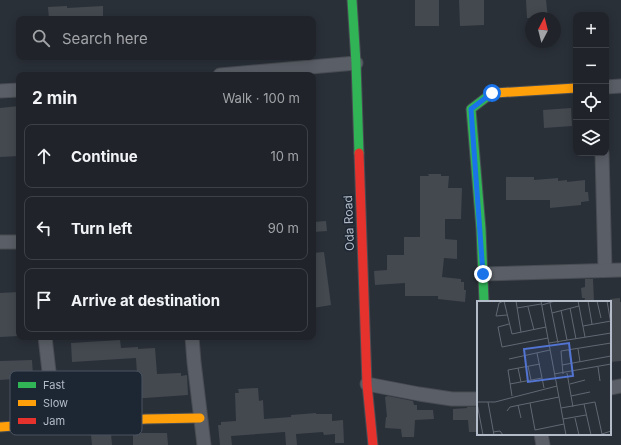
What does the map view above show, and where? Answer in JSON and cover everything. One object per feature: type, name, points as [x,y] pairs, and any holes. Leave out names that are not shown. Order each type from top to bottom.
[{"type":"street","name":"Oda Road","points":[[352,0],[356,63],[367,384],[373,445]]},
{"type":"street","points":[[254,72],[356,63]]},
{"type":"street","points":[[609,87],[621,86]]},
{"type":"street","points":[[484,301],[471,109],[492,93],[573,88]]},
{"type":"street","points":[[0,91],[16,90]]},
{"type":"street","points":[[602,156],[605,270]]},
{"type":"street","points":[[0,242],[16,242]]},
{"type":"street","points":[[483,274],[621,270]]},
{"type":"street","points":[[45,340],[49,371]]},
{"type":"street","points":[[192,340],[204,445]]},
{"type":"street","points":[[367,384],[452,399],[477,399]]},
{"type":"street","points":[[611,388],[621,386]]},
{"type":"street","points":[[142,420],[200,418]]},
{"type":"street","points":[[0,427],[10,426]]},
{"type":"street","points":[[541,435],[543,445]]},
{"type":"building","points":[[415,0],[439,0],[439,26],[415,26]]},
{"type":"building","points":[[459,0],[484,0],[484,25],[460,26]]},
{"type":"building","points":[[526,0],[546,0],[547,12],[527,12]]},
{"type":"building","points":[[67,6],[67,8],[103,6],[103,16],[49,16],[48,7]]},
{"type":"building","points":[[16,106],[16,156],[0,157],[0,108]]},
{"type":"building","points":[[571,108],[572,126],[544,128],[543,110]]},
{"type":"building","points":[[428,174],[441,174],[441,176],[449,176],[448,188],[462,188],[461,219],[445,219],[445,239],[457,240],[457,259],[444,258],[442,277],[461,279],[461,282],[464,282],[464,290],[466,290],[465,302],[438,299],[438,296],[405,296],[405,283],[375,285],[374,271],[387,270],[387,255],[404,255],[404,237],[420,237],[420,176],[429,176]]},
{"type":"building","points":[[506,177],[534,177],[534,180],[558,178],[558,181],[567,180],[567,182],[585,180],[585,192],[588,192],[589,201],[581,202],[581,205],[550,208],[550,200],[506,200]]},
{"type":"building","points":[[326,221],[327,231],[316,232],[316,222]]},
{"type":"building","points":[[324,252],[331,305],[316,308],[316,253]]},
{"type":"building","points":[[585,279],[593,279],[594,301],[584,301],[585,298],[582,298],[581,288],[585,287]]},
{"type":"building","points":[[16,292],[16,336],[0,337],[0,293]]},
{"type":"building","points":[[620,298],[621,302],[621,361],[611,362],[610,299]]},
{"type":"building","points":[[120,340],[121,348],[155,348],[157,374],[181,373],[181,376],[187,375],[188,395],[142,398],[142,371],[137,371],[136,358],[72,362],[71,343]]},
{"type":"building","points":[[32,360],[33,371],[10,371],[10,379],[0,380],[0,361]]},
{"type":"building","points":[[258,388],[259,401],[263,400],[264,419],[316,413],[332,414],[332,421],[343,420],[344,443],[335,443],[335,434],[324,435],[323,432],[296,434],[297,445],[286,445],[285,432],[231,436],[232,445],[220,445],[218,425],[221,425],[221,422],[236,421],[235,393],[239,393],[238,389]]},
{"type":"building","points":[[388,396],[413,401],[414,405],[417,405],[417,410],[433,410],[434,419],[415,420],[414,437],[402,437],[401,429],[385,428],[387,417],[385,397]]},
{"type":"building","points":[[477,407],[477,432],[469,432],[468,420],[453,420],[453,409]]},
{"type":"building","points":[[142,433],[167,433],[168,445],[133,445],[133,435],[142,435]]},
{"type":"building","points":[[91,435],[111,435],[112,445],[92,445]]},
{"type":"traffic: fast","points":[[352,0],[359,153]]},
{"type":"traffic: fast","points":[[484,301],[481,229],[471,109],[492,93],[495,93]]},
{"type":"traffic: slow","points":[[495,93],[573,88]]},
{"type":"traffic: slow","points":[[142,419],[200,418]]},
{"type":"traffic: slow","points":[[0,427],[10,426]]},
{"type":"traffic: jam","points":[[359,153],[367,384],[373,445]]},
{"type":"route","points":[[483,274],[471,109],[492,93]]}]
